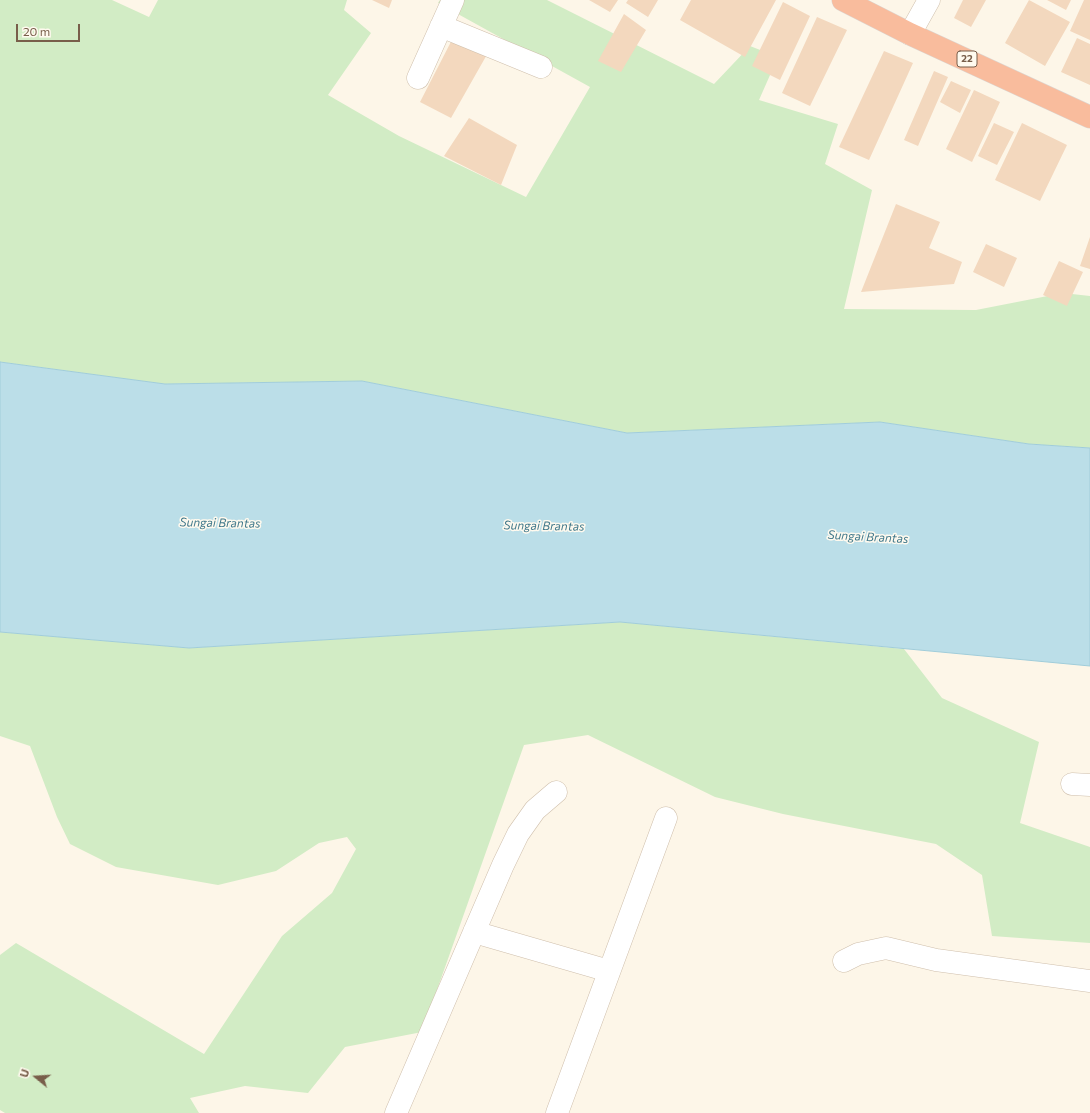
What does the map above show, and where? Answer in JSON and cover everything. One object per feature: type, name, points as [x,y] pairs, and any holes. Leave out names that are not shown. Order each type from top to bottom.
[{"type":"highway","name":"22","points":[[843,0],[910,34],[1090,117]]},
{"type":"street","points":[[418,78],[452,0]]},
{"type":"street","points":[[910,34],[929,0]]},
{"type":"street","points":[[441,26],[540,67]]},
{"type":"street","points":[[396,1113],[518,834],[535,810],[556,792]]},
{"type":"street","points":[[556,1113],[666,818]]},
{"type":"street","points":[[474,932],[609,971]]},
{"type":"street","points":[[844,961],[858,954],[886,948],[936,960],[1090,981]]},
{"type":"green space","points":[[0,0],[112,0],[149,17],[158,0],[347,0],[344,10],[371,33],[328,95],[399,136],[526,197],[590,87],[438,3],[440,0],[547,0],[714,84],[750,46],[778,57],[759,100],[838,124],[825,164],[872,190],[844,309],[976,310],[1063,293],[1090,296],[1090,448],[1029,444],[880,422],[627,433],[362,381],[165,384],[0,362]]},
{"type":"green space","points":[[620,622],[904,649],[942,698],[1039,742],[1020,823],[1090,847],[1090,943],[992,936],[982,875],[936,844],[783,814],[715,797],[588,735],[524,745],[422,1032],[345,1047],[308,1093],[245,1086],[190,1098],[199,1113],[5,1113],[0,1110],[0,955],[16,943],[204,1054],[282,936],[332,893],[356,849],[347,837],[319,843],[276,871],[218,885],[116,867],[70,844],[57,817],[30,746],[0,736],[0,632],[189,648]]},
{"type":"water","name":"Sungai Brantas","points":[[0,362],[165,384],[362,381],[627,433],[880,422],[1029,444],[1090,448],[1090,666],[620,622],[189,648],[0,632]]},
{"type":"building","points":[[372,0],[392,0],[389,8]]},
{"type":"building","points":[[589,0],[618,0],[610,12]]},
{"type":"building","points":[[628,0],[658,0],[648,17],[626,3]]},
{"type":"building","points":[[691,0],[776,0],[745,57],[680,20]]},
{"type":"building","points":[[963,0],[986,0],[971,27],[954,18]]},
{"type":"building","points":[[1029,0],[1070,22],[1045,66],[1005,43]]},
{"type":"building","points":[[1047,0],[1071,0],[1066,10]]},
{"type":"building","points":[[1084,0],[1090,0],[1090,40],[1070,31]]},
{"type":"building","points":[[783,2],[810,16],[780,80],[752,66]]},
{"type":"building","points":[[624,14],[646,30],[621,72],[598,61]]},
{"type":"building","points":[[817,17],[847,30],[810,106],[782,93]]},
{"type":"building","points":[[456,32],[489,51],[451,118],[420,102]]},
{"type":"building","points":[[1077,38],[1090,44],[1090,85],[1061,72]]},
{"type":"building","points":[[884,51],[913,63],[869,160],[839,147]]},
{"type":"building","points":[[934,71],[948,77],[918,146],[904,140]]},
{"type":"building","points":[[951,81],[971,90],[960,113],[940,102]]},
{"type":"building","points":[[974,90],[1000,102],[972,162],[946,149]]},
{"type":"building","points":[[469,118],[517,145],[501,185],[444,156]]},
{"type":"building","points":[[994,123],[1014,132],[997,165],[978,156]]},
{"type":"building","points":[[1022,123],[1067,145],[1040,201],[995,180]]},
{"type":"building","points":[[896,204],[940,222],[929,248],[962,262],[954,284],[861,292]]},
{"type":"building","points":[[1090,237],[1090,269],[1080,266]]},
{"type":"building","points":[[986,244],[1017,258],[1004,287],[973,272]]},
{"type":"building","points":[[1059,261],[1083,272],[1067,306],[1043,295]]}]
